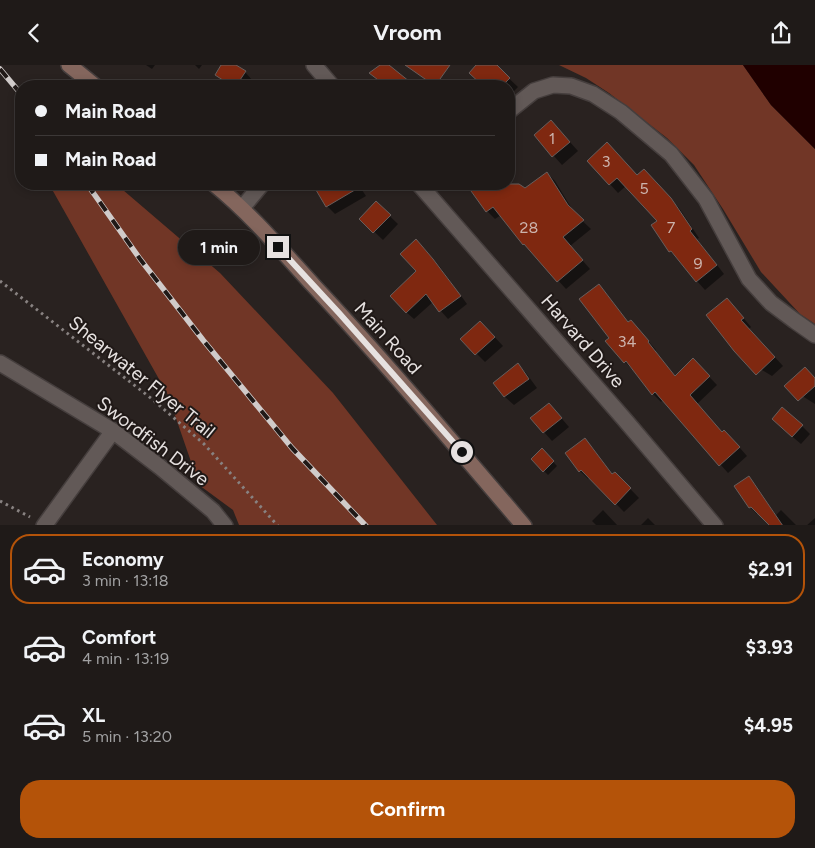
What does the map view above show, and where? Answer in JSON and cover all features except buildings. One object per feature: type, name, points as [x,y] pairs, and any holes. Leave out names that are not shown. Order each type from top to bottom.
[{"type":"main road","points":[[69,65],[88,80]]},
{"type":"main road","name":"Main Road","points":[[221,190],[242,208],[339,313],[524,525]]},
{"type":"street","points":[[314,65],[327,80]]},
{"type":"street","points":[[515,106],[534,91],[553,85],[571,86],[593,95],[620,112],[671,154],[695,184],[706,199],[749,279],[771,303],[815,335]]},
{"type":"street","points":[[242,208],[257,190]]},
{"type":"street","name":"Harvard Drive","points":[[425,190],[715,525]]},
{"type":"street","name":"Swordfish Drive","points":[[0,363],[113,431],[213,511],[225,525]]},
{"type":"street","points":[[44,525],[113,431]]},
{"type":"path","name":"Shearwater Flyer Trail","points":[[0,281],[152,399],[204,444],[278,525]]},
{"type":"path","points":[[0,501],[44,525]]},
{"type":"shaded area","points":[[559,65],[743,65],[771,105],[815,149],[815,324],[800,314],[761,272],[694,165],[667,138],[609,93],[586,78]]},
{"type":"shaded area","points":[[743,65],[815,65],[815,149],[771,105]]},
{"type":"shaded area","points":[[52,190],[123,190],[220,273],[333,393],[437,525],[239,525],[233,510],[199,485],[168,395]]},
{"type":"railway","points":[[0,69],[15,87]]},
{"type":"railway","points":[[91,190],[140,259],[203,340],[292,448],[365,525]]},
{"type":"route","points":[[278,247],[462,452]]}]
